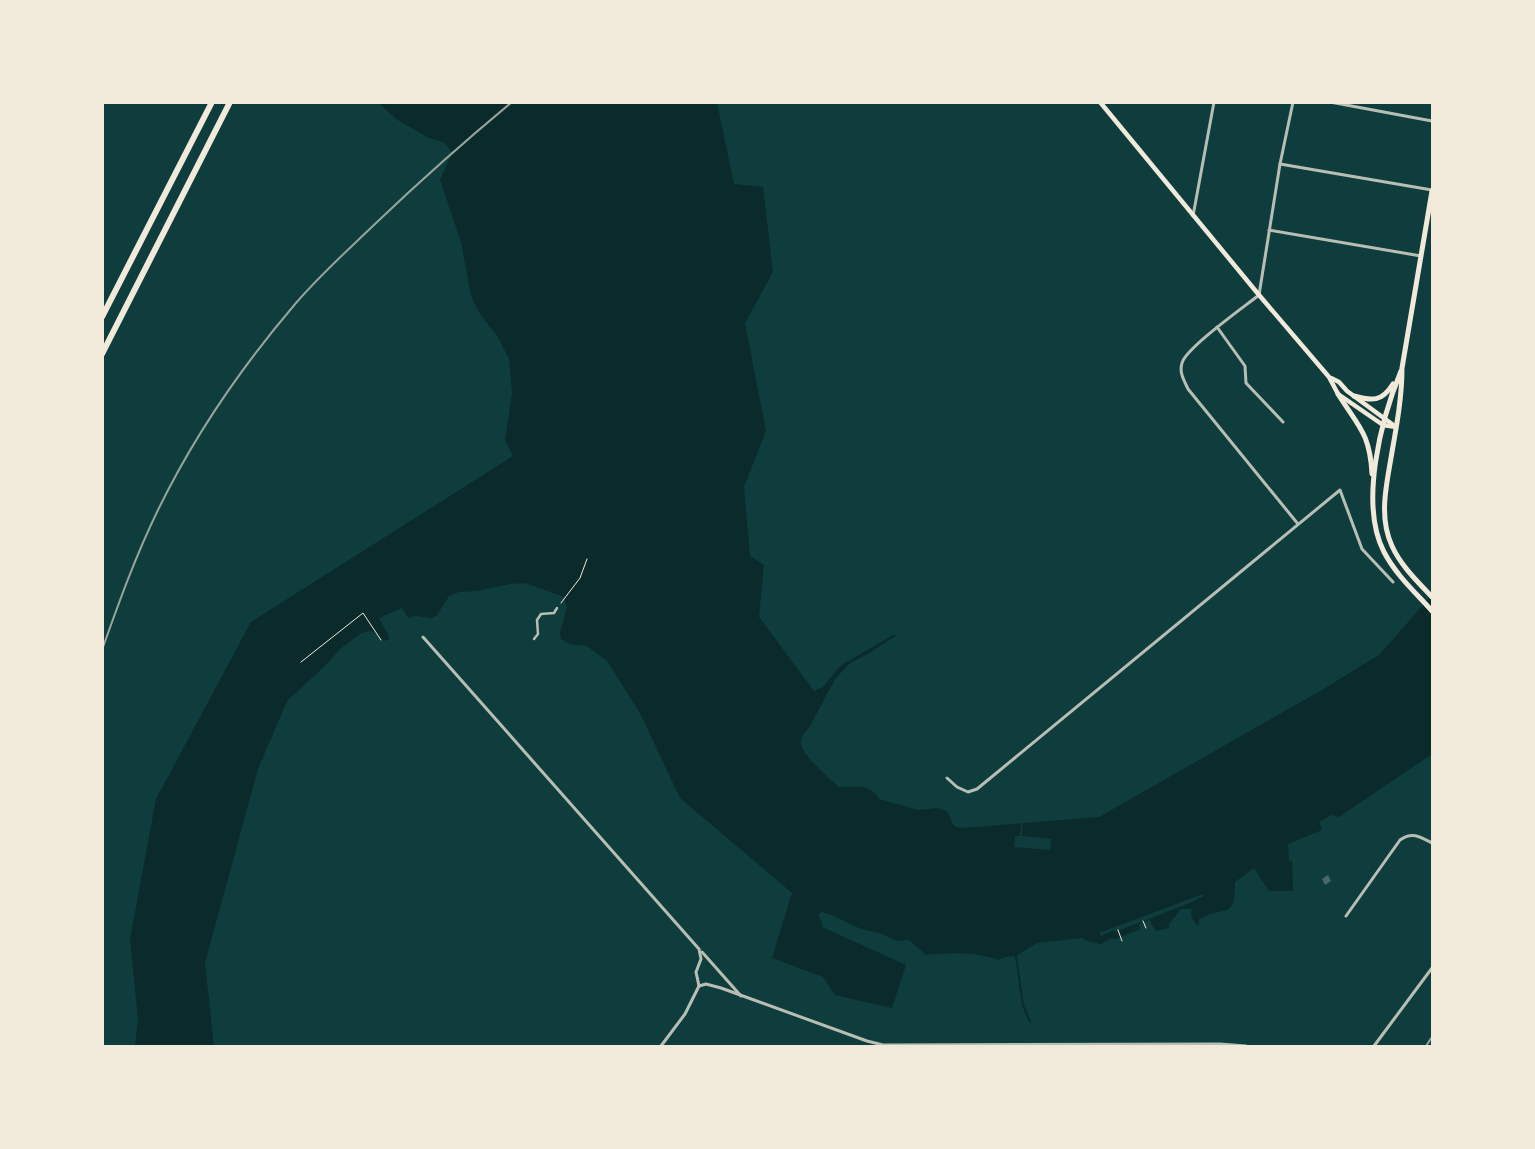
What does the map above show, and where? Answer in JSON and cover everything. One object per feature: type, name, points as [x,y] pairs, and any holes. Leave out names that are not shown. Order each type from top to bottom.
[{"type":"highway","points":[[102,317],[212,102]]},
{"type":"highway","points":[[102,354],[230,102]]},
{"type":"main road","points":[[1100,102],[1329,377],[1338,394],[1359,424],[1368,442],[1373,485],[1373,514],[1381,545],[1402,579],[1432,610]]},
{"type":"main road","points":[[1432,191],[1402,368],[1402,388],[1384,500],[1385,523],[1390,541],[1404,566],[1432,598]]},
{"type":"main road","points":[[1354,396],[1368,400],[1383,395],[1390,389],[1402,368]]},
{"type":"main road","points":[[1373,485],[1384,417],[1402,368]]},
{"type":"main road","points":[[1329,377],[1339,382],[1354,396],[1396,427]]},
{"type":"main road","points":[[1338,394],[1383,425],[1396,427]]},
{"type":"street","points":[[1193,216],[1214,102]]},
{"type":"street","points":[[1292,102],[1259,295],[1217,327],[1184,357],[1181,374],[1188,389],[1298,524]]},
{"type":"street","points":[[1330,102],[1432,120]]},
{"type":"street","points":[[1367,109],[1368,102]]},
{"type":"street","points":[[1280,164],[1432,191]]},
{"type":"street","points":[[1269,230],[1421,256]]},
{"type":"street","points":[[1217,327],[1245,366],[1246,383],[1283,422]]},
{"type":"street","points":[[947,778],[957,787],[968,792],[977,789],[1340,490],[1362,549],[1393,582]]},
{"type":"street","points":[[534,639],[538,634],[537,620],[541,614],[554,613],[557,608]]},
{"type":"street","points":[[423,636],[742,996]]},
{"type":"street","points":[[1346,916],[1400,840],[1408,835],[1413,835],[1432,843]]},
{"type":"street","points":[[661,1046],[685,1014],[699,986],[696,972],[701,959],[699,949]]},
{"type":"street","points":[[1374,1046],[1432,968]]},
{"type":"street","points":[[699,986],[706,984],[882,1045],[1220,1044],[1246,1046]]},
{"type":"path","points":[[557,608],[576,585],[584,570],[587,559]]},
{"type":"path","points":[[301,662],[362,613],[381,640]]},
{"type":"path","points":[[1143,921],[1146,928]]},
{"type":"path","points":[[1118,930],[1122,941]]},
{"type":"water","points":[[379,103],[717,103],[734,184],[763,187],[773,272],[745,323],[766,431],[744,487],[750,556],[764,565],[759,617],[814,691],[823,687],[840,666],[893,635],[897,635],[850,663],[835,679],[802,738],[801,745],[806,754],[839,787],[866,788],[871,790],[879,799],[918,810],[938,808],[947,811],[954,826],[962,828],[1099,817],[1320,691],[1379,655],[1432,595],[1432,754],[1339,817],[1331,815],[1319,822],[1322,830],[1288,844],[1289,861],[1292,861],[1293,891],[1269,891],[1254,868],[1235,882],[1233,903],[1230,908],[1208,915],[1199,920],[1199,925],[1196,924],[1191,916],[1192,909],[1181,909],[1169,924],[1169,928],[1156,931],[1150,919],[1139,924],[1141,929],[1116,939],[1110,939],[1101,944],[1082,938],[1037,943],[1016,956],[1005,957],[999,960],[982,955],[963,953],[926,955],[909,940],[897,941],[879,933],[861,929],[829,914],[822,912],[818,915],[822,922],[822,927],[906,965],[892,1008],[835,995],[823,977],[772,958],[792,893],[680,798],[640,713],[607,661],[587,646],[569,644],[561,639],[560,632],[567,608],[564,597],[525,583],[459,592],[449,596],[437,615],[432,618],[415,616],[408,618],[402,608],[379,618],[390,639],[384,641],[374,632],[368,631],[360,634],[340,649],[328,663],[287,701],[258,769],[205,963],[214,1046],[135,1046],[138,1019],[130,939],[156,799],[251,622],[513,456],[505,440],[512,393],[509,359],[498,337],[480,314],[471,296],[461,242],[440,180],[452,153],[445,143],[429,138],[396,119]]},
{"type":"pier","points":[[1022,820],[1022,836],[1051,839],[1050,850],[1014,847],[1015,836],[1020,836]]},
{"type":"pier","points":[[1203,894],[1204,896],[1192,902],[1115,932],[1114,930],[1101,936],[1099,933]]},
{"type":"building","points":[[1328,875],[1331,881],[1325,885],[1322,879]]},
{"type":"waterway","points":[[1016,956],[1023,1005],[1030,1022]]},
{"type":"railway","points":[[102,650],[135,561],[172,482],[204,428],[257,351],[296,303],[335,262],[460,146],[512,102]]},
{"type":"railway","points":[[1426,1046],[1432,1037]]}]
